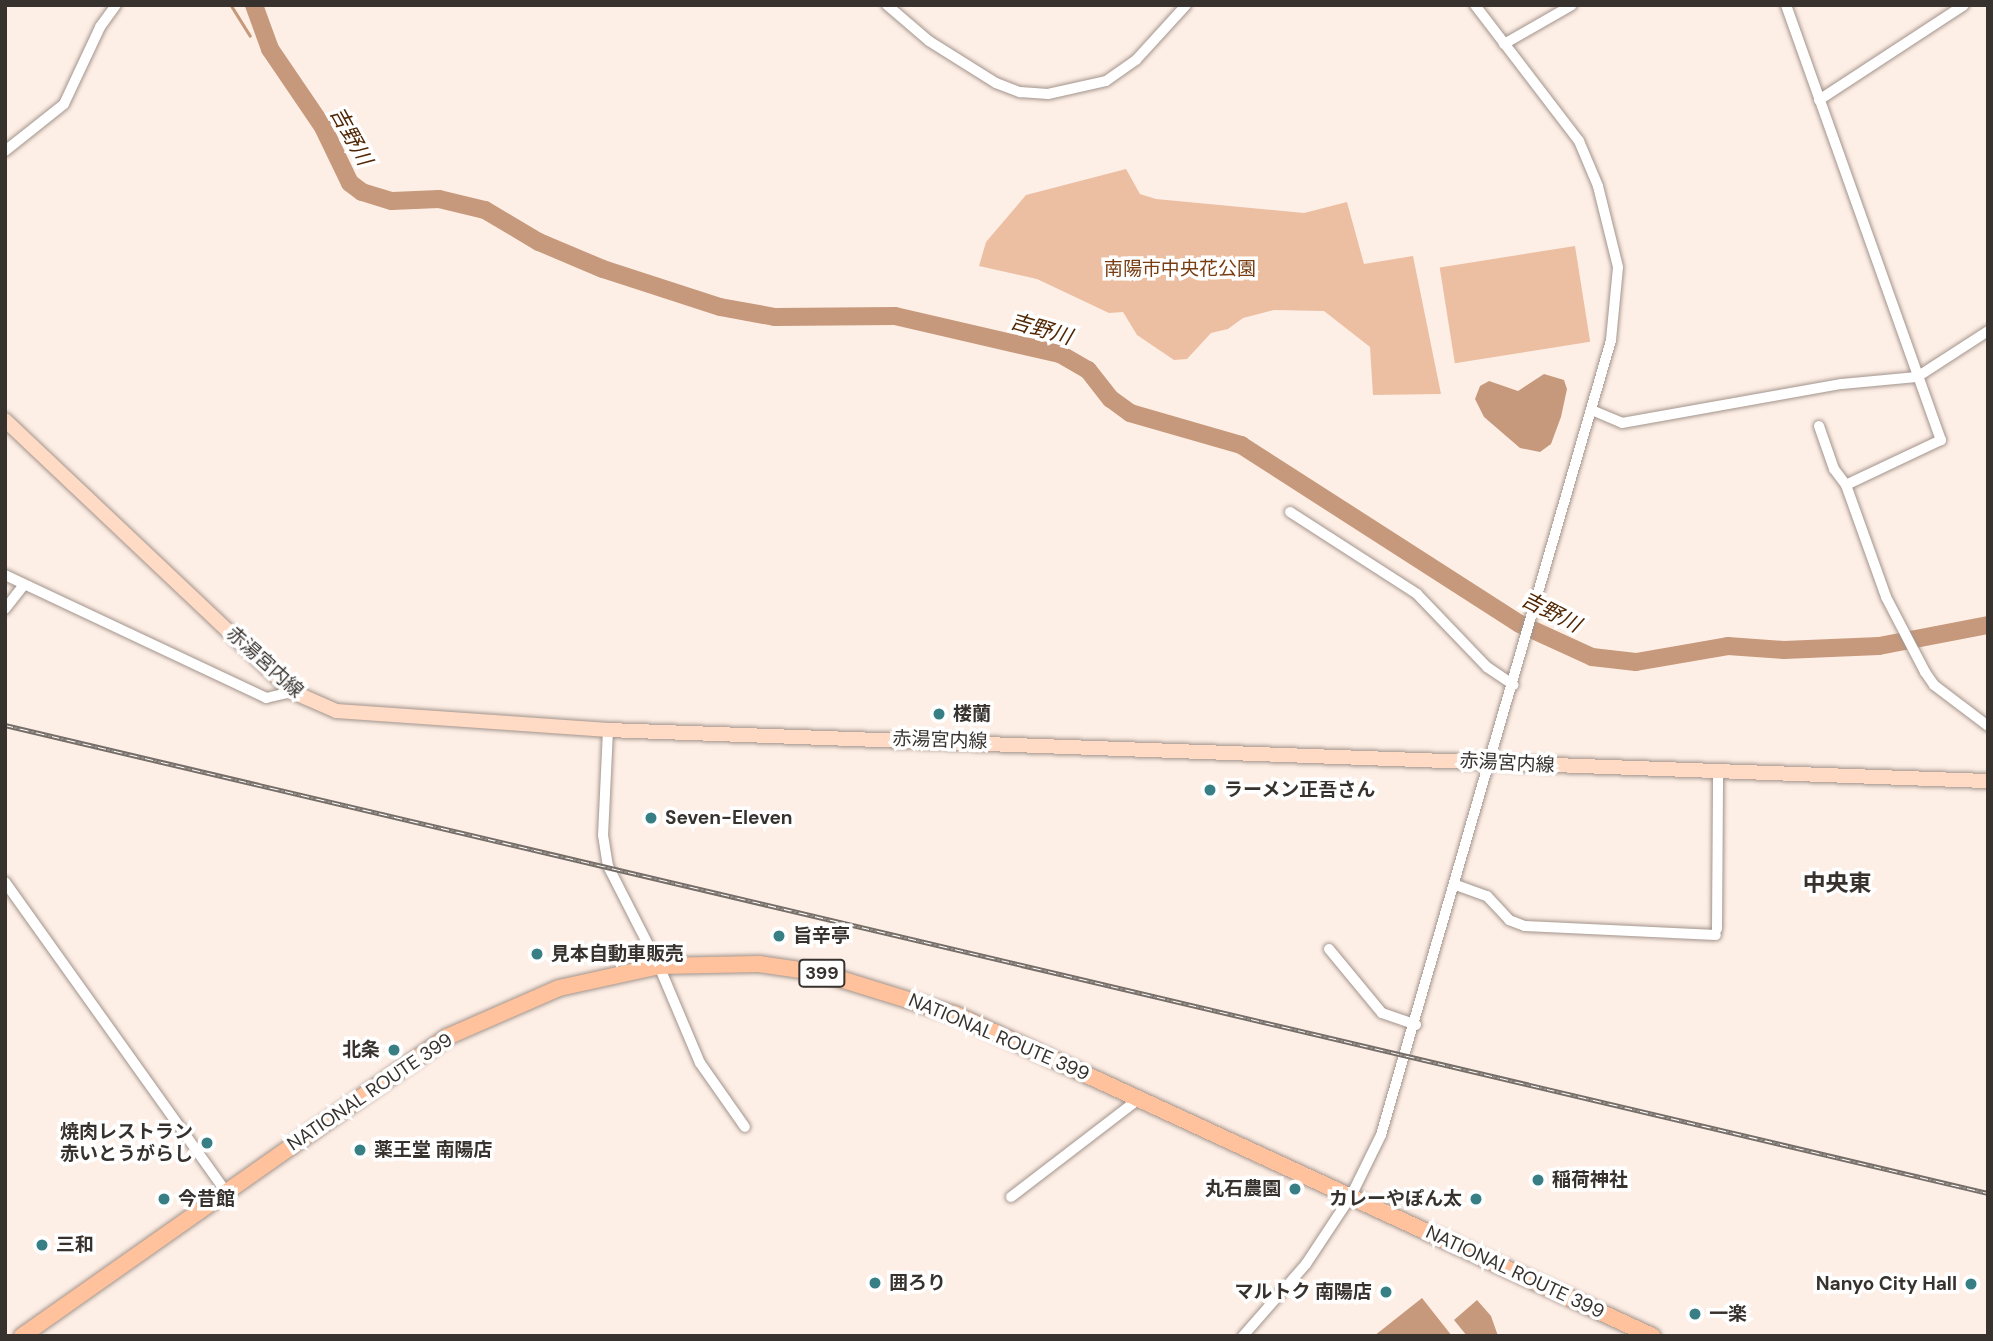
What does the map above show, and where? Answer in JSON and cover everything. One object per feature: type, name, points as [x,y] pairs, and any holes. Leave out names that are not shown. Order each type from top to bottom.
[{"type":"highway","name":"NATIONAL ROUTE 399","points":[[22,1336],[447,1037],[559,988],[659,966],[791,967],[899,994],[957,1015],[1652,1336]]},
{"type":"main road","name":"赤湯宮内線","points":[[5,420],[293,691],[312,703],[360,715],[608,730],[1988,781]]},
{"type":"street","points":[[5,151],[64,104],[100,27],[116,5]]},
{"type":"street","points":[[887,5],[929,41],[996,83],[1020,92],[1048,94],[1106,81],[1136,60],[1186,5]]},
{"type":"street","points":[[1243,1336],[1307,1264],[1351,1196],[1381,1135],[1416,1025],[1550,552],[1594,411],[1618,296],[1614,240],[1579,141],[1475,5]]},
{"type":"street","points":[[1504,44],[1572,5]]},
{"type":"street","points":[[1786,5],[1941,440],[1846,485]]},
{"type":"street","points":[[1819,100],[1964,5]]},
{"type":"street","points":[[1594,411],[1622,424],[1842,384],[1917,377],[1988,331]]},
{"type":"street","points":[[1819,426],[1834,469],[1846,485],[1886,597],[1925,672],[1934,685],[1988,726]]},
{"type":"street","points":[[1290,512],[1416,594],[1487,667],[1514,685]]},
{"type":"street","points":[[5,575],[266,698],[293,691]]},
{"type":"street","points":[[5,610],[24,584]]},
{"type":"street","points":[[608,730],[603,835],[608,866],[659,966],[700,1063],[745,1127]]},
{"type":"street","points":[[1456,885],[1487,896],[1509,920],[1525,926],[1717,932],[1718,772]]},
{"type":"street","points":[[5,882],[226,1192]]},
{"type":"street","points":[[1329,949],[1382,1013],[1416,1025]]},
{"type":"street","points":[[1011,1197],[1140,1098]]},
{"type":"green space","name":"南陽市中央花公園","points":[[1126,169],[1140,194],[1156,199],[1304,213],[1347,202],[1364,264],[1413,256],[1441,394],[1373,395],[1370,347],[1324,311],[1274,310],[1243,318],[1228,329],[1211,333],[1187,359],[1174,360],[1137,335],[1123,312],[1109,313],[1037,279],[979,266],[986,242],[1026,195]]},
{"type":"green space","points":[[1575,246],[1590,342],[1455,363],[1440,267]]},
{"type":"shaded area","points":[[1544,374],[1564,380],[1567,389],[1551,444],[1540,452],[1520,448],[1484,417],[1475,399],[1480,386],[1489,381],[1518,391]]},
{"type":"shaded area","points":[[1422,1298],[1452,1336],[1374,1336]]},
{"type":"shaded area","points":[[1477,1300],[1491,1316],[1498,1336],[1467,1336],[1454,1320]]},
{"type":"waterway","points":[[231,5],[250,36]]},
{"type":"waterway","name":"吉野川","points":[[254,5],[270,49],[323,127],[350,183],[362,192],[392,201],[439,199],[485,210],[539,242],[603,269],[720,307],[775,317],[895,316],[1060,354],[1088,370],[1111,399],[1130,413],[1241,445],[1520,624],[1592,657],[1636,662],[1728,646],[1784,650],[1879,646],[1988,625]]},
{"type":"railway","points":[[5,725],[1988,1193]]},
{"type":"place","name":"楼蘭","points":[[939,714]]},
{"type":"place","name":"ラーメン正吾さん","points":[[1210,790]]},
{"type":"place","name":"Seven-Eleven","points":[[651,818]]},
{"type":"place","name":"旨辛亭","points":[[779,936]]},
{"type":"place","name":"見本自動車販売","points":[[537,954]]},
{"type":"place","name":"北条","points":[[394,1050]]},
{"type":"place","name":"焼肉レストラン 赤いとうがらし","points":[[207,1143]]},
{"type":"place","name":"薬王堂 南陽店","points":[[360,1150]]},
{"type":"place","name":"稲荷神社","points":[[1538,1180]]},
{"type":"place","name":"丸石農園","points":[[1295,1189]]},
{"type":"place","name":"今昔館","points":[[164,1199]]},
{"type":"place","name":"カレーやぽん太","points":[[1476,1199]]},
{"type":"place","name":"三和","points":[[42,1245]]},
{"type":"place","name":"囲ろり","points":[[875,1283]]},
{"type":"place","name":"Nanyo City Hall","points":[[1971,1284]]},
{"type":"place","name":"マルトク 南陽店","points":[[1386,1292]]},
{"type":"place","name":"一楽","points":[[1695,1314]]},
{"type":"district","name":"中央東","points":[[1837,883]]}]
